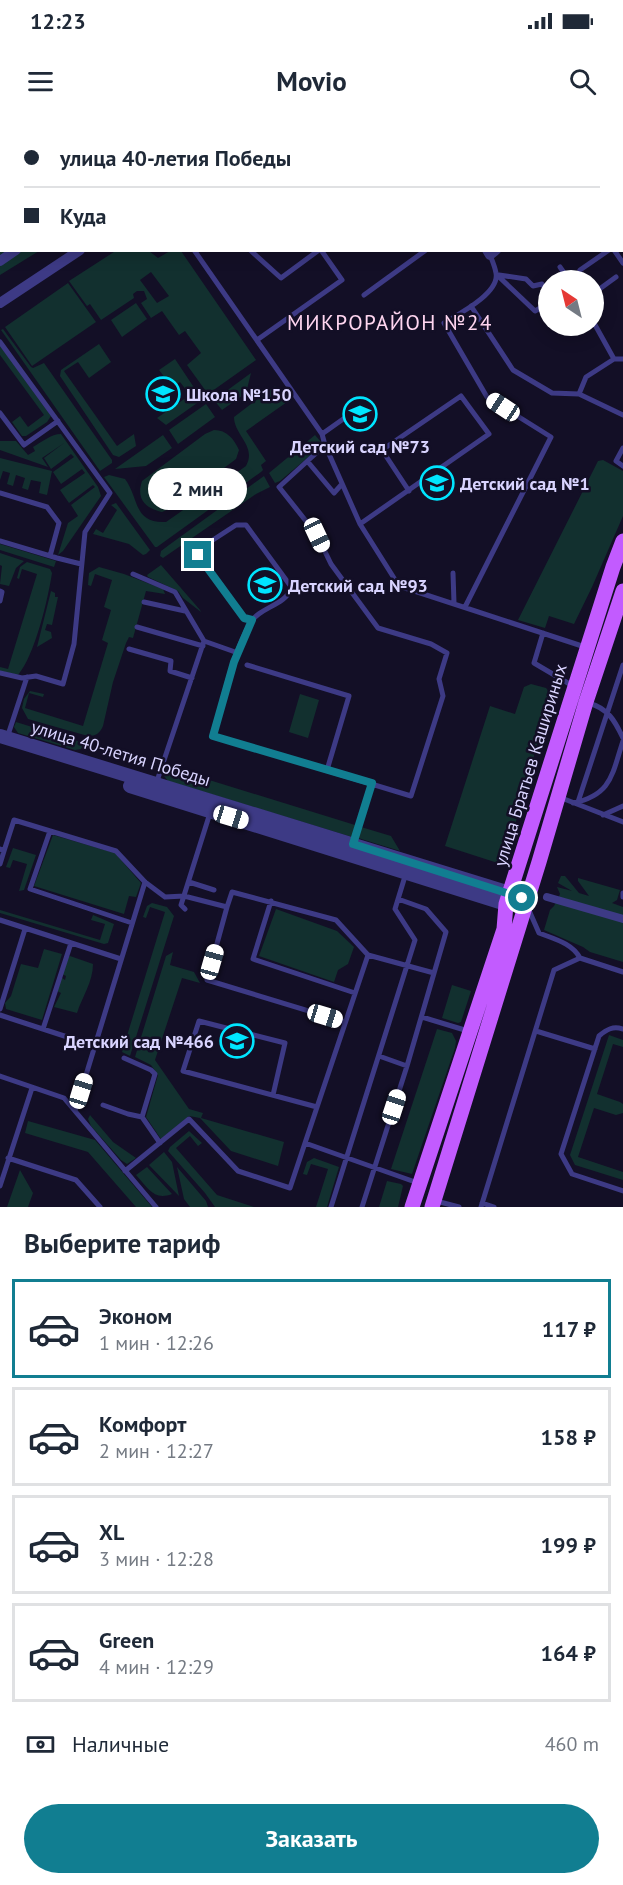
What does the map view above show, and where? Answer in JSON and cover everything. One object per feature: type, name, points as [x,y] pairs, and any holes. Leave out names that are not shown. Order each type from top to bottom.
[{"type":"main road","name":"улица Братьев Кашириных","points":[[412,1207],[504,929],[508,898],[623,541]]},
{"type":"main road","name":"улица Братьев Кашириных","points":[[433,1204],[586,702],[622,598]]},
{"type":"main road","name":"улица 40-летия Победы","points":[[508,898],[520,907],[526,904]]},
{"type":"street","points":[[0,261],[13,252]]},
{"type":"street","points":[[0,303],[77,252]]},
{"type":"street","name":"улица 40-летия Победы","points":[[3,742],[156,784],[212,806],[406,873],[508,898]]},
{"type":"street","name":"улица 40-летия Победы","points":[[3,742],[212,806],[353,844],[508,898]]},
{"type":"street","points":[[547,897],[623,919]]},
{"type":"lane","points":[[195,252],[322,434],[324,446],[360,524],[399,586],[587,647]]},
{"type":"lane","points":[[252,252],[281,278],[317,252]]},
{"type":"lane","points":[[257,340],[342,280],[321,252]]},
{"type":"lane","points":[[364,295],[423,252]]},
{"type":"lane","points":[[491,252],[497,275],[535,310],[538,308]]},
{"type":"lane","points":[[580,270],[606,252]]},
{"type":"lane","points":[[497,275],[526,279],[533,286],[538,285]]},
{"type":"lane","points":[[465,607],[551,437],[487,397],[444,323],[492,290],[497,275]]},
{"type":"lane","points":[[604,286],[616,277]]},
{"type":"lane","points":[[471,306],[513,370],[552,393],[579,394],[623,415]]},
{"type":"lane","points":[[601,336],[614,359]]},
{"type":"lane","points":[[0,342],[110,493],[85,532],[74,644],[63,684],[36,676],[0,673]]},
{"type":"lane","points":[[579,394],[586,377],[614,359],[623,359]]},
{"type":"lane","points":[[360,524],[409,491],[489,434],[461,396],[382,450],[409,491]]},
{"type":"lane","points":[[322,434],[363,405]]},
{"type":"lane","points":[[0,412],[24,445],[58,422]]},
{"type":"lane","points":[[252,620],[244,618],[198,555],[199,549],[236,525],[246,525],[292,588],[289,596],[252,620],[238,652],[213,736],[411,796],[443,696],[439,679],[447,653],[431,644],[378,628],[331,564],[317,535],[279,487],[324,446]]},
{"type":"lane","points":[[623,448],[616,461],[623,466]]},
{"type":"lane","points":[[308,462],[334,493],[342,483]]},
{"type":"lane","points":[[0,493],[47,507],[59,523],[50,556]]},
{"type":"lane","points":[[0,541],[81,564]]},
{"type":"lane","points":[[453,573],[454,603]]},
{"type":"lane","points":[[133,574],[175,592],[204,643],[156,784]]},
{"type":"lane","points":[[0,591],[2,592],[0,601]]},
{"type":"lane","points":[[144,602],[185,611]]},
{"type":"lane","points":[[137,627],[238,652]]},
{"type":"lane","points":[[543,633],[534,663],[575,687]]},
{"type":"lane","points":[[129,649],[171,661],[170,671],[192,678]]},
{"type":"lane","points":[[247,665],[349,696],[327,770]]},
{"type":"lane","points":[[575,802],[623,665]]},
{"type":"lane","points":[[3,742],[27,677]]},
{"type":"lane","points":[[575,802],[586,800],[609,785],[623,740],[607,711],[599,705],[586,702]]},
{"type":"lane","points":[[616,724],[623,726]]},
{"type":"lane","points":[[353,844],[372,783]]},
{"type":"lane","points":[[557,797],[623,822]]},
{"type":"lane","points":[[184,909],[181,905],[212,806]]},
{"type":"lane","points":[[603,815],[623,806]]},
{"type":"lane","points":[[0,864],[2,850],[14,820],[117,851],[145,882],[165,897],[184,896],[227,907]]},
{"type":"lane","points":[[50,831],[30,889],[132,923]]},
{"type":"lane","points":[[331,1207],[405,965],[415,940],[395,909],[406,873]]},
{"type":"lane","points":[[75,1111],[145,882]]},
{"type":"lane","points":[[189,882],[214,890]]},
{"type":"lane","points":[[345,1022],[207,980],[232,892],[336,920],[368,955],[434,973]]},
{"type":"lane","points":[[362,1207],[422,1017],[446,932],[426,909],[398,899]]},
{"type":"lane","points":[[271,901],[253,959],[355,993]]},
{"type":"lane","points":[[526,904],[539,933],[570,946],[576,950],[580,958]]},
{"type":"lane","points":[[0,920],[121,959]]},
{"type":"lane","points":[[0,1009],[25,929]]},
{"type":"lane","points":[[43,1029],[71,943]]},
{"type":"lane","points":[[125,1171],[189,1119],[238,1171],[290,1188],[368,955]]},
{"type":"lane","points":[[494,1207],[481,1205],[554,970],[580,958],[623,972]]},
{"type":"lane","points":[[0,1015],[95,1046]]},
{"type":"lane","points":[[422,1017],[469,1031]]},
{"type":"lane","points":[[273,1095],[285,1043],[199,1021],[183,1071],[317,1107]]},
{"type":"lane","points":[[623,1029],[617,1027],[607,1029],[600,1036],[561,1154],[572,1174],[623,1191]]},
{"type":"lane","points":[[536,1031],[595,1049]]},
{"type":"lane","points":[[378,1056],[407,1066]]},
{"type":"lane","points":[[124,1058],[155,1074],[142,1117]]},
{"type":"lane","points":[[0,1076],[64,1098],[156,1207]]},
{"type":"lane","points":[[0,1186],[32,1088]]},
{"type":"lane","points":[[103,1105],[142,1117],[160,1143]]},
{"type":"lane","points":[[305,1143],[419,1183]]},
{"type":"lane","points":[[9,1158],[76,1180],[100,1207]]},
{"type":"lane","points":[[433,1204],[459,1207]]},
{"type":"green space","points":[[0,252],[37,252],[0,275]]},
{"type":"green space","points":[[114,252],[150,252],[158,258],[168,252],[182,252],[256,360],[208,394],[187,365],[201,353],[185,331],[179,335],[162,311],[151,318],[141,303],[147,299],[144,291],[137,291],[133,294],[134,298],[101,320],[90,304],[87,306],[69,281]],"holes":[[[151,272],[169,296],[157,303],[140,280]]]},
{"type":"green space","points":[[68,283],[96,322],[32,366],[5,327]]},
{"type":"green space","points":[[136,303],[147,319],[122,337],[111,320]]},
{"type":"green space","points":[[3,329],[31,367],[44,363],[112,463],[100,471],[1,330]]},
{"type":"green space","points":[[99,344],[111,362],[89,378],[78,362],[64,371],[117,446],[134,434],[136,446],[119,457],[113,455],[60,376],[61,370]]},
{"type":"green space","points":[[0,345],[51,416],[47,422],[26,436],[22,436],[12,422],[20,416],[28,427],[44,415],[0,355]]},
{"type":"green space","points":[[175,359],[201,398],[166,425],[157,418],[190,395],[180,382],[172,387],[159,370]]},
{"type":"green space","points":[[251,373],[246,393],[222,410],[214,400]]},
{"type":"green space","points":[[275,386],[287,402],[246,431],[266,461],[261,465],[263,470],[155,547],[104,477],[109,475],[125,479],[142,514],[148,519],[166,522],[246,466],[249,452],[237,429],[234,417]]},
{"type":"green space","points":[[206,404],[215,417],[178,444],[169,430]]},
{"type":"green space","points":[[214,430],[226,433],[232,439],[239,450],[236,459],[171,508],[162,512],[143,502],[140,493],[142,481],[205,434]]},
{"type":"green space","points":[[61,434],[98,487],[101,496],[58,555],[68,523],[78,516],[71,505],[95,487],[93,485],[69,503],[60,490],[85,473],[82,469],[61,484],[53,472],[74,457],[71,454],[51,469],[44,458],[64,443],[42,458],[48,467],[0,450],[0,441],[16,441],[28,455],[35,451],[33,447],[50,437]]},
{"type":"green space","points":[[163,435],[172,448],[146,466],[115,469]]},
{"type":"green space","points":[[315,435],[321,442],[320,446],[318,448],[314,443],[308,448],[312,454],[275,483],[269,473]]},
{"type":"green space","points":[[0,458],[52,471],[47,495],[39,493],[41,482],[31,480],[28,490],[22,488],[25,478],[16,475],[13,486],[7,484],[10,473],[3,471],[0,480]]},
{"type":"green space","points":[[603,460],[623,471],[623,516],[574,624],[549,616],[545,628],[518,620],[598,461]]},
{"type":"green space","points":[[264,476],[270,487],[256,494],[163,558],[160,556],[161,551]]},
{"type":"green space","points":[[116,503],[150,550],[146,554],[143,555],[129,544],[93,534],[96,529],[103,533],[117,510],[111,505]]},
{"type":"green space","points":[[0,544],[56,561],[54,567],[0,550]]},
{"type":"green space","points":[[0,553],[24,561],[16,568],[9,586],[0,584],[2,566],[0,565]]},
{"type":"green space","points":[[27,562],[50,569],[52,573],[35,641],[18,675],[0,671],[0,667],[8,669],[37,574],[22,569],[19,579],[17,578],[20,567]]},
{"type":"green space","points":[[161,565],[201,612],[178,591],[148,577],[147,575]]},
{"type":"green space","points":[[99,567],[163,589],[165,594],[146,591],[133,638],[129,637],[126,643],[113,682],[101,731],[88,736],[28,719],[22,708],[24,699],[30,691],[44,694],[43,697],[29,693],[25,708],[83,726],[108,643],[102,640],[111,610],[104,607],[112,580],[95,574],[91,586],[88,585],[89,573]]},
{"type":"green space","points":[[51,591],[55,593],[55,597],[58,597],[52,625],[47,624],[45,630],[51,632],[52,638],[37,647]]},
{"type":"green space","points":[[531,684],[546,688],[551,694],[504,865],[445,846],[490,706],[515,714],[524,687]]},
{"type":"green space","points":[[300,694],[319,700],[308,738],[289,732]]},
{"type":"green space","points":[[16,722],[84,743],[81,749],[75,750],[18,733],[14,727]]},
{"type":"green space","points":[[164,766],[355,825],[352,837],[168,781],[164,776]]},
{"type":"green space","points":[[361,827],[391,836],[400,851],[358,838]]},
{"type":"green space","points":[[53,835],[115,853],[141,883],[136,897],[129,896],[124,914],[34,886]]},
{"type":"green space","points":[[13,848],[36,855],[24,890],[19,891],[27,864],[13,860],[10,868],[6,867]]},
{"type":"green space","points":[[561,876],[565,876],[579,893],[589,896],[578,878],[620,890],[617,900],[612,903],[623,907],[623,962],[590,952],[544,930],[550,910],[560,894],[557,887],[572,891],[558,883]]},
{"type":"green space","points":[[152,903],[167,907],[174,916],[130,1056],[122,1052],[165,912],[150,907],[146,918],[143,917],[147,906]]},
{"type":"green space","points":[[276,909],[337,931],[354,947],[348,964],[338,970],[334,982],[259,956]]},
{"type":"green space","points":[[0,910],[100,940],[105,924],[91,920],[93,915],[114,924],[108,943],[104,944],[0,913]]},
{"type":"green space","points":[[44,949],[62,954],[42,1020],[6,1009],[5,1003],[11,996],[21,964],[38,968]]},
{"type":"green space","points":[[173,952],[170,965],[194,972],[200,983],[182,978],[155,1060],[189,1109],[203,1113],[201,1118],[284,1142],[278,1166],[231,1151],[200,1118],[189,1116],[161,1139],[146,1117],[158,1075],[151,1065],[135,1057],[166,956]]},
{"type":"green space","points":[[70,956],[93,964],[93,971],[77,1013],[54,1007],[61,993],[57,991],[61,977],[65,980],[66,976],[62,974]]},
{"type":"green space","points":[[452,985],[471,991],[461,1022],[458,1023],[442,1018]]},
{"type":"green space","points":[[437,1029],[452,1033],[456,1041],[455,1048],[412,1174],[391,1169]]},
{"type":"green space","points":[[609,1035],[623,1040],[623,1047],[613,1044],[597,1094],[623,1104],[623,1113],[616,1115],[594,1108],[578,1157],[623,1172],[623,1180],[575,1165],[570,1155]]},
{"type":"green space","points":[[90,1115],[113,1142],[136,1158],[127,1164],[121,1160],[91,1126],[88,1119]]},
{"type":"green space","points":[[28,1121],[95,1140],[152,1207],[136,1207],[88,1152],[25,1133]]},
{"type":"green space","points":[[189,1131],[202,1143],[198,1146],[190,1136],[176,1148],[217,1195],[254,1207],[215,1207],[168,1151]]},
{"type":"green space","points":[[164,1152],[172,1162],[179,1196],[149,1165]]},
{"type":"green space","points":[[314,1158],[339,1167],[327,1207],[316,1207],[328,1169],[311,1164],[307,1175],[303,1174],[307,1162]]},
{"type":"green space","points":[[147,1167],[172,1194],[160,1196],[148,1189],[136,1175]]},
{"type":"green space","points":[[177,1167],[206,1201],[208,1207],[190,1207],[184,1199]]},
{"type":"green space","points":[[20,1170],[33,1193],[28,1207],[7,1207]]},
{"type":"green space","points":[[387,1181],[403,1186],[398,1207],[379,1207]]},
{"type":"place","name":"Школа №150","points":[[163,394]]},
{"type":"place","name":"Детский сад №73","points":[[360,414]]},
{"type":"place","name":"Детский сад №1","points":[[437,483]]},
{"type":"place","name":"Детский сад №93","points":[[265,585]]},
{"type":"place","name":"Детский сад №466","points":[[237,1041]]},
{"type":"district","name":"МИКРОРАЙОН №24","points":[[390,322]]},
{"type":"route","points":[[198,555],[244,618],[252,620],[234,662],[213,736],[372,783],[353,844],[522,898]]}]
